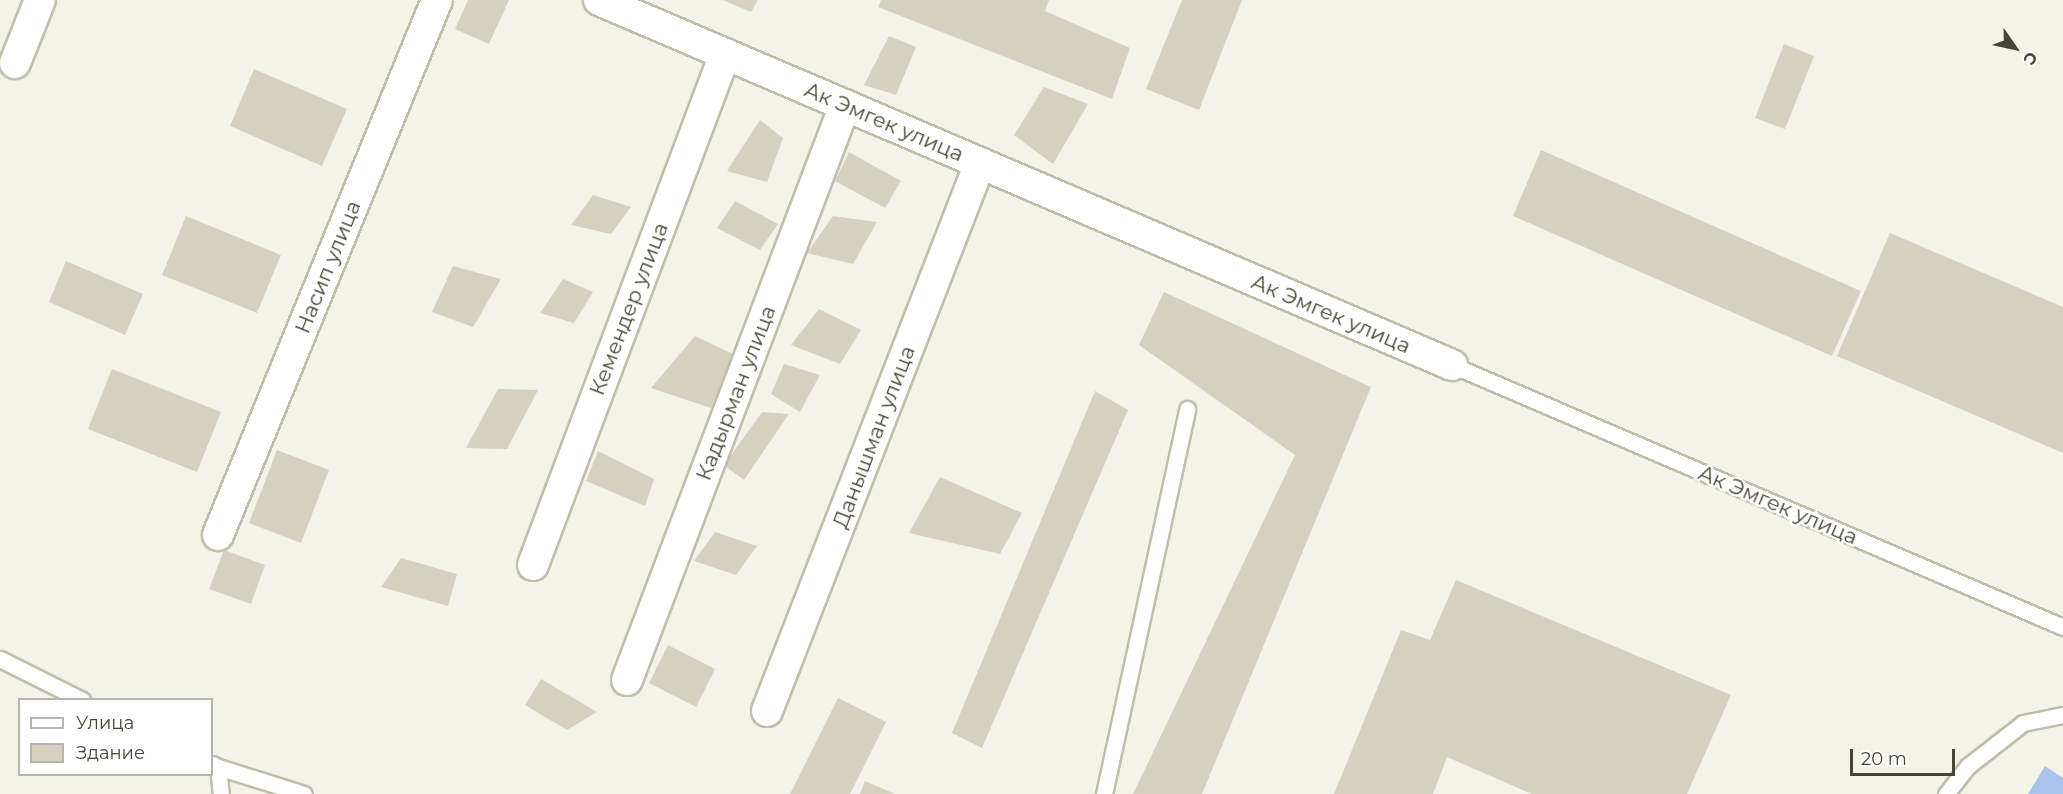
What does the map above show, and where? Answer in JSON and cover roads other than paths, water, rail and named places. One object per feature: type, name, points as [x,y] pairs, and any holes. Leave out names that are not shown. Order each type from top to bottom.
[{"type":"street","points":[[15,63],[40,0]]},
{"type":"street","name":"Насип улица","points":[[218,534],[437,0]]},
{"type":"street","name":"Ак Эмгек улица","points":[[599,0],[1452,366]]},
{"type":"street","name":"Кемендер улица","points":[[533,565],[725,54]]},
{"type":"street","name":"Кадырман улица","points":[[627,680],[845,105]]},
{"type":"street","name":"Данышман улица","points":[[767,711],[980,163]]},
{"type":"lane","name":"Ак Эмгек улица","points":[[1452,366],[2063,627]]},
{"type":"lane","points":[[1104,794],[1187,409]]},
{"type":"lane","points":[[0,659],[80,698]]},
{"type":"lane","points":[[1946,794],[1968,766],[2023,723],[2063,715]]},
{"type":"lane","points":[[221,794],[215,765],[304,794]]},
{"type":"water","points":[[2045,766],[2063,778],[2063,794],[2028,794]]}]
